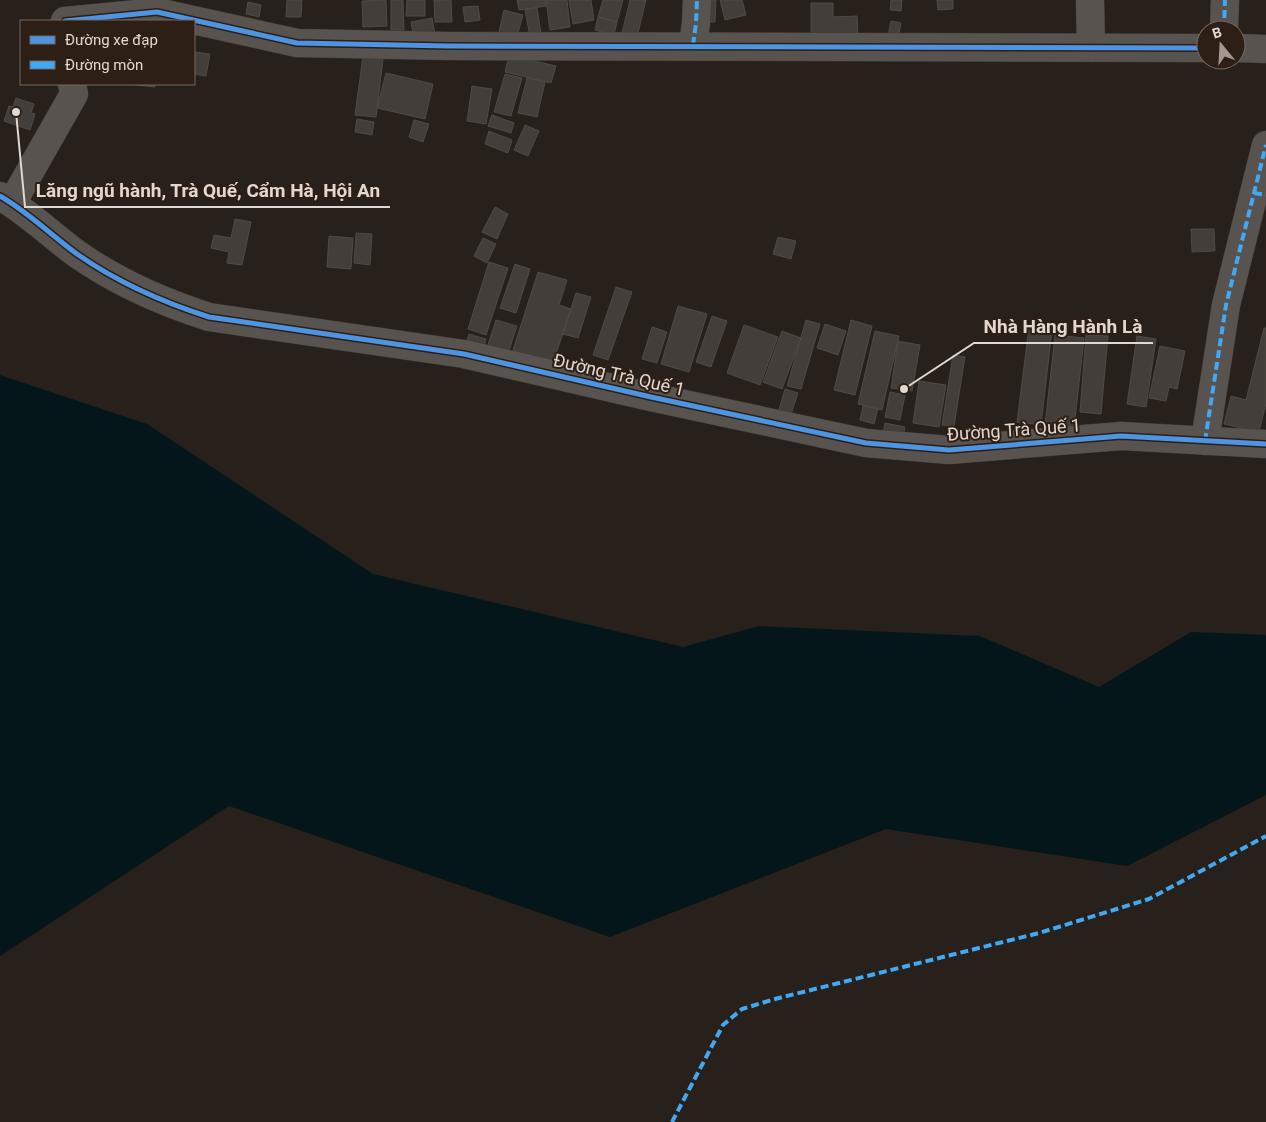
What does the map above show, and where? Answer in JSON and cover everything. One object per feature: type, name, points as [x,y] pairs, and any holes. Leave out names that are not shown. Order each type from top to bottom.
[{"type":"street","points":[[65,20],[72,0]]},
{"type":"street","points":[[693,45],[696,23],[696,0]]},
{"type":"street","points":[[1090,0],[1091,48]]},
{"type":"street","points":[[1224,20],[1225,0]]},
{"type":"street","points":[[75,20],[157,12],[193,20]]},
{"type":"street","points":[[195,20],[297,43],[449,46],[693,45],[1196,48]]},
{"type":"street","points":[[1246,48],[1266,49]]},
{"type":"street","points":[[6,199],[74,94],[72,85]]},
{"type":"street","points":[[1205,441],[1226,305],[1266,145]]},
{"type":"street","name":"Đường Trà Quế 1","points":[[6,199],[78,254],[137,290],[209,317],[464,354],[651,397],[866,442],[949,450],[1121,436],[1266,444]]},
{"type":"shaded area","points":[[0,375],[147,424],[373,574],[683,647],[759,626],[980,636],[1099,687],[1191,632],[1266,635],[1266,795],[1127,866],[886,829],[610,937],[229,806],[0,956]]},
{"type":"building","points":[[287,0],[302,0],[301,17],[286,17]]},
{"type":"building","points":[[386,0],[387,26],[363,27],[362,1]]},
{"type":"building","points":[[391,0],[403,0],[404,30],[391,30]]},
{"type":"building","points":[[407,0],[425,0],[425,16],[406,16]]},
{"type":"building","points":[[434,0],[451,0],[452,22],[435,22]]},
{"type":"building","points":[[517,0],[545,0],[546,6],[519,10]]},
{"type":"building","points":[[546,0],[567,0],[570,27],[550,30]]},
{"type":"building","points":[[569,0],[591,0],[594,20],[573,24]]},
{"type":"building","points":[[603,0],[623,0],[617,22],[598,17]]},
{"type":"building","points":[[630,0],[646,0],[637,37],[622,33]]},
{"type":"building","points":[[702,0],[716,0],[715,22],[701,22]]},
{"type":"building","points":[[720,0],[742,0],[746,15],[725,20]]},
{"type":"building","points":[[891,0],[902,0],[901,11],[890,10]]},
{"type":"building","points":[[937,0],[953,0],[953,9],[938,10]]},
{"type":"building","points":[[248,2],[261,5],[259,17],[246,14]]},
{"type":"building","points":[[811,3],[833,3],[833,17],[857,16],[858,38],[811,39]]},
{"type":"building","points":[[478,6],[480,20],[465,22],[463,7]]},
{"type":"building","points":[[537,8],[542,40],[531,42],[525,10]]},
{"type":"building","points":[[504,10],[523,15],[517,36],[499,32]]},
{"type":"building","points":[[598,17],[617,22],[614,35],[595,30]]},
{"type":"building","points":[[432,18],[435,34],[414,38],[411,22]]},
{"type":"building","points":[[891,21],[901,23],[898,38],[888,36]]},
{"type":"building","points":[[195,52],[210,54],[206,76],[195,74]]},
{"type":"building","points":[[509,55],[556,66],[551,83],[505,72]]},
{"type":"building","points":[[363,56],[383,59],[376,117],[355,115]]},
{"type":"building","points":[[386,73],[433,84],[425,119],[377,108]]},
{"type":"building","points":[[505,74],[522,78],[511,116],[494,112]]},
{"type":"building","points":[[527,78],[545,82],[537,117],[518,113]]},
{"type":"building","points":[[136,85],[155,85],[155,87]]},
{"type":"building","points":[[472,86],[492,89],[486,124],[467,121]]},
{"type":"building","points":[[16,98],[34,104],[31,113],[35,114],[30,130],[4,121],[9,106],[13,107]]},
{"type":"building","points":[[492,115],[514,123],[511,133],[488,126]]},
{"type":"building","points":[[357,119],[374,122],[372,135],[355,132]]},
{"type":"building","points":[[414,120],[429,124],[423,142],[409,137]]},
{"type":"building","points":[[525,125],[539,131],[528,156],[514,150]]},
{"type":"building","points":[[489,131],[512,140],[508,153],[485,144]]},
{"type":"building","points":[[495,207],[508,214],[497,239],[482,232]]},
{"type":"building","points":[[235,219],[251,222],[242,265],[227,263],[229,252],[211,248],[214,235],[231,238]]},
{"type":"building","points":[[1191,229],[1214,229],[1215,251],[1192,252]]},
{"type":"building","points":[[356,233],[372,234],[370,265],[354,263]]},
{"type":"building","points":[[329,236],[353,238],[351,269],[327,267]]},
{"type":"building","points":[[778,237],[796,241],[791,259],[773,254]]},
{"type":"building","points":[[483,238],[496,244],[487,263],[474,256]]},
{"type":"building","points":[[489,262],[508,268],[486,335],[468,329]]},
{"type":"building","points":[[515,264],[530,269],[516,313],[500,308]]},
{"type":"building","points":[[538,272],[567,280],[559,305],[571,309],[553,363],[513,350]]},
{"type":"building","points":[[616,287],[632,292],[608,360],[593,355]]},
{"type":"building","points":[[576,293],[591,297],[578,338],[563,334]]},
{"type":"building","points":[[678,306],[707,314],[689,372],[661,364]]},
{"type":"building","points":[[712,316],[727,321],[711,367],[696,362]]},
{"type":"building","points":[[496,320],[517,326],[506,360],[485,354]]},
{"type":"building","points":[[806,320],[820,324],[801,389],[787,386]]},
{"type":"building","points":[[851,320],[872,326],[855,395],[834,390]]},
{"type":"building","points":[[825,324],[846,331],[838,355],[817,348]]},
{"type":"building","points":[[744,325],[778,337],[760,385],[727,373]]},
{"type":"building","points":[[652,327],[667,332],[657,363],[642,359]]},
{"type":"building","points":[[1029,327],[1052,330],[1041,425],[1017,422]]},
{"type":"building","points":[[1264,328],[1266,328],[1266,403],[1259,432],[1224,424],[1231,396],[1246,400]]},
{"type":"building","points":[[782,331],[801,338],[782,389],[763,382]]},
{"type":"building","points":[[875,331],[899,336],[882,410],[858,404]]},
{"type":"building","points":[[469,334],[486,339],[482,355],[464,351]]},
{"type":"building","points":[[1055,335],[1084,338],[1074,428],[1045,425]]},
{"type":"building","points":[[1086,335],[1108,336],[1101,414],[1080,412]]},
{"type":"building","points":[[1137,336],[1156,339],[1146,407],[1127,404]]},
{"type":"building","points":[[898,341],[920,345],[912,391],[891,388]]},
{"type":"building","points":[[1160,346],[1185,351],[1177,389],[1169,387],[1166,401],[1149,398]]},
{"type":"building","points":[[953,355],[965,357],[954,426],[942,425]]},
{"type":"building","points":[[919,381],[946,385],[939,427],[913,423]]},
{"type":"building","points":[[785,389],[798,393],[790,417],[778,413]]},
{"type":"building","points":[[890,392],[905,395],[900,420],[885,417]]},
{"type":"building","points":[[863,406],[878,409],[874,424],[860,420]]},
{"type":"building","points":[[885,423],[905,427],[902,440],[883,435]]},
{"type":"marked path","points":[[693,45],[697,0]]},
{"type":"marked path","points":[[1224,20],[1225,0]]},
{"type":"marked path","points":[[1205,441],[1226,305],[1266,145]]},
{"type":"marked path","points":[[1254,193],[1266,195]]},
{"type":"marked path","points":[[672,1122],[723,1025],[742,1009],[775,999],[1039,933],[1149,899],[1266,836]]},
{"type":"cycle path","points":[[75,20],[157,12],[193,20]]},
{"type":"cycle path","points":[[195,20],[297,43],[449,46],[1196,48]]},
{"type":"cycle path","points":[[0,196],[30,216],[77,254],[108,274],[157,298],[209,317],[464,354],[651,397],[866,443],[949,450],[1121,436],[1266,444]]},
{"type":"place","name":"Lăng ngũ hành, Trà Quế, Cẩm Hà, Hội An","points":[[16,112]]},
{"type":"place","name":"Nhà Hàng Hành Là","points":[[904,389]]}]
